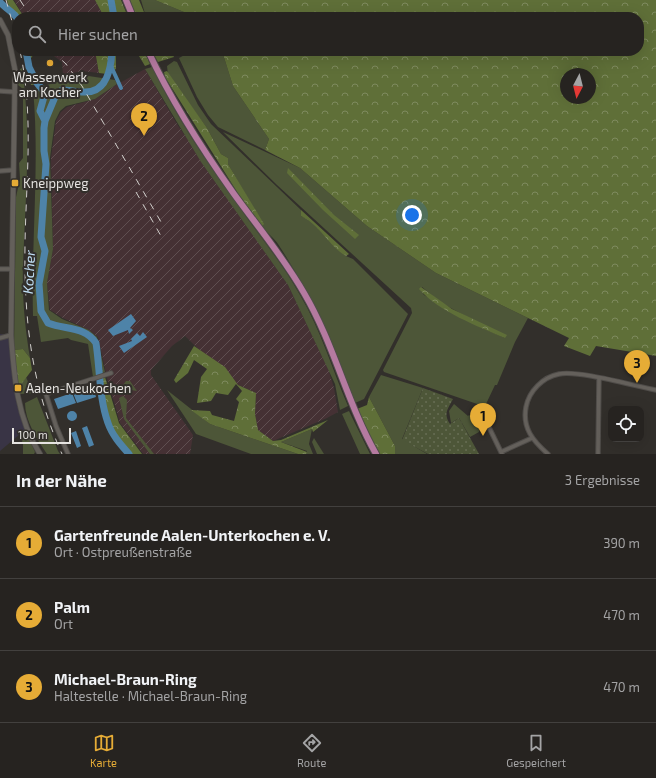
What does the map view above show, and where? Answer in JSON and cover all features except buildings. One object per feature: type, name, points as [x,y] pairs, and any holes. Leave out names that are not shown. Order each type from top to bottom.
[{"type":"highway","points":[[126,0],[131,12]]},
{"type":"highway","points":[[151,56],[187,124],[206,154],[272,245],[305,294],[322,329],[360,424],[376,454]]},
{"type":"street","points":[[0,20],[8,35],[12,50]]},
{"type":"street","points":[[13,56],[15,70],[15,92],[11,335],[18,399],[38,453]]},
{"type":"street","points":[[0,91],[15,92]]},
{"type":"street","points":[[0,171],[14,170]]},
{"type":"street","points":[[0,269],[12,269]]},
{"type":"street","points":[[0,338],[11,335]]},
{"type":"street","points":[[68,454],[56,426],[46,394],[111,373]]},
{"type":"street","points":[[548,454],[532,438],[526,422],[525,412],[531,394],[541,383],[560,374],[576,374],[656,390]]},
{"type":"street","points":[[598,454],[599,378]]},
{"type":"street","points":[[484,417],[502,453],[532,438]]},
{"type":"shaded area","points":[[14,0],[95,0],[101,12],[21,12]]},
{"type":"shaded area","points":[[54,56],[96,56],[99,73],[82,71],[63,75],[62,62]]},
{"type":"shaded area","points":[[145,69],[177,124],[288,285],[328,368],[334,388],[338,412],[327,418],[273,441],[258,430],[255,414],[256,393],[232,382],[185,336],[172,346],[151,370],[151,375],[193,435],[190,454],[143,454],[120,423],[107,378],[98,337],[89,330],[50,310],[47,283],[53,249],[51,158],[56,121],[61,112],[67,107],[95,99],[116,85]]},
{"type":"shaded area","points":[[0,334],[9,335],[12,368],[26,429],[0,451]]},
{"type":"green space","points":[[7,0],[13,0],[21,12],[12,12],[12,17]]},
{"type":"green space","points":[[95,0],[121,0],[126,12],[101,12]]},
{"type":"green space","points":[[130,0],[139,0],[144,12],[134,12]]},
{"type":"green space","points":[[141,0],[155,0],[184,12],[145,12]]},
{"type":"green space","points":[[155,0],[656,0],[656,356],[596,346],[590,356],[564,346],[569,338],[436,273],[367,226],[300,168],[265,150],[269,139],[233,86],[224,56],[644,56],[644,12],[184,12]]},
{"type":"green space","points":[[26,56],[32,56],[29,61],[36,84],[31,85]]},
{"type":"green space","points":[[96,56],[116,56],[116,69],[107,74],[99,73]]},
{"type":"green space","points":[[139,56],[146,56],[150,64],[145,66]]},
{"type":"green space","points":[[155,56],[174,57],[158,62]]},
{"type":"green space","points":[[183,56],[224,56],[233,86],[269,139],[265,150],[218,127],[208,115],[197,97],[179,58]]},
{"type":"green space","points":[[174,61],[177,62],[198,105],[211,124],[301,210],[301,216],[309,219],[346,256],[353,259],[408,314],[364,399],[355,403],[339,362],[301,282],[278,244],[262,226],[263,224],[228,164],[228,158],[221,154],[207,128],[168,75],[167,66]]},
{"type":"green space","points":[[152,67],[171,104],[204,157],[279,261],[300,295],[314,322],[348,406],[340,410],[335,384],[288,285],[201,162],[145,69]]},
{"type":"green space","points":[[22,68],[27,118],[23,290],[25,324],[30,358],[23,349],[14,350],[16,197],[20,179],[19,163],[23,158],[23,89],[18,85],[20,81],[20,69]]},
{"type":"green space","points":[[167,71],[207,128],[221,154],[228,158],[228,164],[264,224],[262,226],[239,195],[165,77],[164,72]]},
{"type":"green space","points":[[82,75],[115,80],[117,84],[95,99],[66,106],[60,111],[55,121],[50,158],[53,249],[47,283],[49,310],[62,319],[89,330],[97,337],[105,372],[93,377],[88,344],[68,338],[41,342],[37,316],[33,316],[36,145],[33,89]]},
{"type":"green space","points":[[223,132],[300,168],[367,226],[436,273],[528,318],[515,342],[497,385],[495,385],[486,404],[483,406],[384,372],[383,370],[412,313],[411,308],[277,185]],"holes":[[[422,287],[440,302],[505,338],[482,328],[424,295],[420,289]]]},
{"type":"green space","points":[[288,168],[334,215],[359,235],[355,239],[323,210],[287,173]]},
{"type":"green space","points":[[301,210],[349,254],[346,256],[334,247],[313,224],[301,216]]},
{"type":"green space","points":[[421,287],[452,309],[507,335],[505,338],[459,318],[427,297],[419,289]]},
{"type":"green space","points":[[194,346],[225,367],[238,385],[256,393],[255,414],[258,430],[273,441],[281,440],[328,420],[313,432],[312,429],[281,442],[307,452],[306,454],[298,454],[210,424],[191,410],[210,411],[212,415],[234,421],[239,402],[236,399],[242,391],[236,384],[228,395],[216,393],[211,401],[197,403],[201,377],[207,369],[194,360],[188,373],[176,383],[174,380]]},
{"type":"green space","points":[[23,349],[30,358],[32,370],[19,387],[15,368],[14,350]]},
{"type":"green space","points":[[381,375],[423,388],[402,439],[427,454],[395,454],[395,446],[369,397]]},
{"type":"green space","points":[[26,377],[29,384],[35,388],[36,393],[20,394],[19,387]]},
{"type":"green space","points":[[105,377],[119,423],[142,454],[126,454],[108,429],[100,403],[98,381]]},
{"type":"green space","points":[[126,381],[130,381],[137,391],[125,389],[123,385]]},
{"type":"green space","points":[[423,388],[453,399],[447,411],[448,420],[450,424],[459,418],[479,454],[428,454],[402,440]]},
{"type":"green space","points":[[167,390],[210,424],[298,454],[251,454],[196,434]]},
{"type":"green space","points":[[123,396],[127,400],[126,418],[154,454],[150,454],[124,419],[119,398]]},
{"type":"green space","points":[[37,397],[60,454],[47,454],[29,423],[25,403]]},
{"type":"green space","points":[[369,397],[395,446],[395,454],[379,454],[357,409],[367,405]]},
{"type":"green space","points":[[454,404],[468,416],[469,415],[475,419],[480,427],[479,432],[470,437],[459,418],[451,423],[449,411]]},
{"type":"green space","points":[[349,411],[370,454],[360,454],[342,414]]},
{"type":"green space","points":[[312,429],[309,444],[313,454],[306,454],[307,451],[281,442]]},
{"type":"green space","points":[[23,435],[28,436],[35,452],[34,454],[23,454],[23,444],[21,438]]},
{"type":"green space","points":[[314,438],[324,454],[317,454],[312,442]]},
{"type":"water","points":[[131,314],[136,321],[130,328],[133,330],[129,334],[128,330],[113,336],[108,330]]},
{"type":"water","points":[[143,332],[147,337],[124,353],[119,346],[132,341],[131,339],[137,333],[140,336]]},
{"type":"water","points":[[93,386],[96,397],[77,403],[73,393]]},
{"type":"water","points":[[72,393],[76,403],[58,409],[54,399]]},
{"type":"water","points":[[70,411],[74,411],[77,416],[74,421],[70,421],[67,418],[67,414]]},
{"type":"water","points":[[87,426],[94,445],[89,447],[82,428]]},
{"type":"water","points":[[76,431],[81,446],[77,448],[71,433]]},
{"type":"waterway","points":[[111,0],[113,12]]},
{"type":"waterway","points":[[0,2],[12,13]]},
{"type":"waterway","points":[[27,56],[29,67],[37,83],[45,93],[40,111],[45,121]]},
{"type":"waterway","name":"Kocher","points":[[111,56],[109,72],[103,84],[98,89],[81,92],[62,90],[55,97],[45,121],[44,151],[46,164],[41,237],[45,251],[39,284],[41,311],[48,323],[80,331],[96,343],[101,394],[105,413],[112,432],[129,454]]},
{"type":"waterway","points":[[111,66],[121,88]]},
{"type":"railway","points":[[6,0],[12,21]]},
{"type":"railway","points":[[20,0],[28,12]]},
{"type":"railway","points":[[21,56],[27,99],[28,123],[28,172],[25,244],[28,325],[36,377],[51,428],[62,454]]},
{"type":"railway","points":[[57,56],[66,64],[82,86],[161,222]]},
{"type":"railway","points":[[136,192],[161,236]]},
{"type":"place","name":"Wasserwerk am Kocher","points":[[50,63]]},
{"type":"place","name":"Palm","points":[[144,136]]},
{"type":"place","name":"Kneippweg","points":[[15,183]]},
{"type":"place","name":"Michael-Braun-Ring","points":[[637,383]]},
{"type":"place","name":"Aalen-Neukochen","points":[[18,388]]},
{"type":"place","name":"Gartenfreunde Aalen-Unterkochen e. V.","points":[[483,436]]}]
